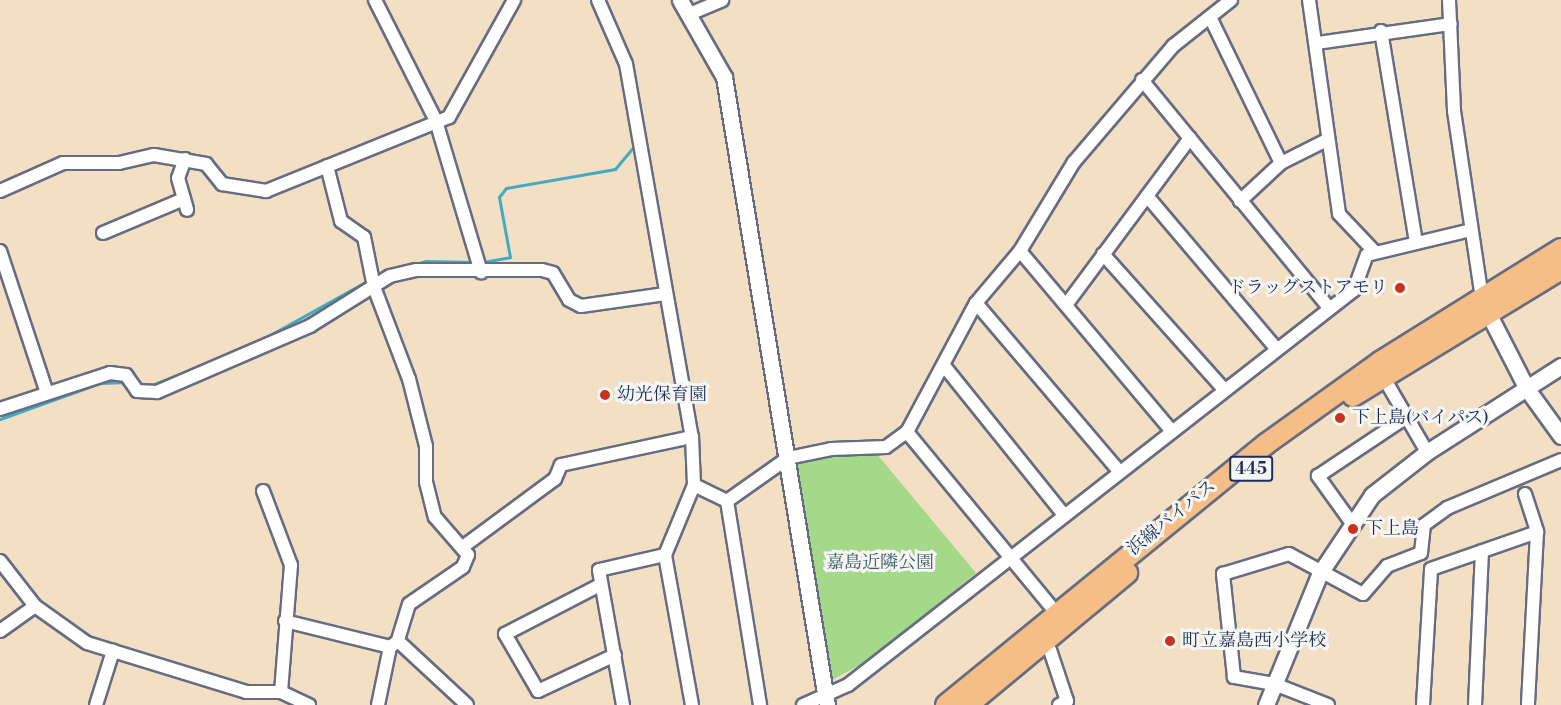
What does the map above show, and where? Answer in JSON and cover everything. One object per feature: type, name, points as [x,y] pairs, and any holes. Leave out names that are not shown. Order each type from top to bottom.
[{"type":"highway","name":"浜線バイパス","points":[[1484,307],[1561,249]]},
{"type":"highway","name":"浜線バイパス","points":[[946,705],[1061,619],[1381,370],[1484,307],[1561,269]]},
{"type":"highway","name":"浜線バイパス","points":[[968,705],[1061,619]]},
{"type":"street","points":[[375,0],[436,121],[481,272]]},
{"type":"street","points":[[0,191],[63,163],[119,163],[154,155],[206,164],[214,179],[249,192],[266,191],[449,117],[460,104],[514,0]]},
{"type":"street","points":[[598,0],[626,64],[692,437],[694,485],[665,555],[692,705]]},
{"type":"street","points":[[681,0],[692,13],[724,77],[827,701]]},
{"type":"street","points":[[692,13],[722,0]]},
{"type":"street","points":[[727,501],[788,458],[831,449],[886,447],[907,432],[945,367],[976,303],[1020,251],[1074,162],[1142,80],[1231,0]]},
{"type":"street","points":[[1309,0],[1317,43],[1327,140],[1339,214],[1374,251]]},
{"type":"street","points":[[1449,0],[1454,111],[1484,307],[1527,389],[1561,436]]},
{"type":"street","points":[[1210,17],[1281,163]]},
{"type":"street","points":[[1317,43],[1381,32],[1450,24]]},
{"type":"street","points":[[1381,32],[1416,243]]},
{"type":"street","points":[[1142,80],[1329,308]]},
{"type":"street","points":[[1066,305],[1190,138]]},
{"type":"street","points":[[1240,201],[1281,163],[1327,140]]},
{"type":"street","points":[[102,233],[185,205],[178,178],[185,159]]},
{"type":"street","points":[[327,166],[341,221],[364,237],[374,287],[409,379],[426,446],[426,482],[435,517],[464,546],[468,555],[463,567],[409,604],[394,644],[378,705]]},
{"type":"street","points":[[1147,196],[1275,347]]},
{"type":"street","points":[[803,705],[827,701],[1223,387],[1329,308],[1359,283],[1364,259],[1374,251],[1471,230]]},
{"type":"street","points":[[0,251],[46,390]]},
{"type":"street","points":[[1020,251],[1170,429]]},
{"type":"street","points":[[1103,254],[1223,387]]},
{"type":"street","points":[[0,409],[46,390],[110,373],[126,375],[137,392],[157,392],[318,322],[374,287],[416,270],[553,273],[569,300],[581,306],[665,294]]},
{"type":"street","points":[[976,303],[1118,470]]},
{"type":"street","points":[[1266,705],[1320,573],[1351,522],[1372,495],[1427,452],[1561,366]]},
{"type":"street","points":[[945,367],[1063,514]]},
{"type":"street","points":[[1381,370],[1405,418],[1427,452]]},
{"type":"street","points":[[1351,522],[1318,476],[1405,418]]},
{"type":"street","points":[[907,432],[1012,556],[1061,619]]},
{"type":"street","points":[[464,546],[555,479],[561,465],[692,437]]},
{"type":"street","points":[[1328,705],[1274,684],[1234,677],[1223,574],[1289,554],[1320,573],[1363,594],[1387,566],[1421,553],[1424,525],[1447,508],[1561,460]]},
{"type":"street","points":[[694,485],[727,501]]},
{"type":"street","points":[[263,491],[291,565],[281,693]]},
{"type":"street","points":[[1525,494],[1538,532],[1528,705]]},
{"type":"street","points":[[727,501],[760,705]]},
{"type":"street","points":[[1423,705],[1431,569],[1538,532]]},
{"type":"street","points":[[1475,705],[1482,551]]},
{"type":"street","points":[[623,705],[599,570],[607,565],[665,555]]},
{"type":"street","points":[[0,561],[35,606],[87,643],[246,692],[281,693],[309,705]]},
{"type":"street","points":[[600,585],[505,634],[538,691],[615,655]]},
{"type":"street","points":[[0,632],[35,606]]},
{"type":"street","points":[[285,621],[394,644],[467,705]]},
{"type":"street","points":[[1050,650],[1067,701],[1059,705]]},
{"type":"street","points":[[96,705],[113,651]]},
{"type":"green space","name":"嘉島近隣公園","points":[[832,453],[876,453],[976,573],[869,660],[832,680],[797,460]]},
{"type":"waterway","points":[[483,262],[510,257],[499,197],[506,188],[615,169],[632,149]]},
{"type":"waterway","points":[[375,276],[426,261],[473,262]]},
{"type":"waterway","points":[[254,344],[369,280]]},
{"type":"waterway","points":[[136,383],[152,385],[223,357]]},
{"type":"waterway","points":[[0,419],[100,383],[127,382]]},
{"type":"place","name":"ドラッグストアモリ","points":[[1400,288]]},
{"type":"place","name":"幼光保育園","points":[[605,395]]},
{"type":"place","name":"下上島(バイパス)","points":[[1340,418]]},
{"type":"place","name":"下上島","points":[[1353,529]]},
{"type":"place","name":"町立嘉島西小学校","points":[[1170,641]]}]
